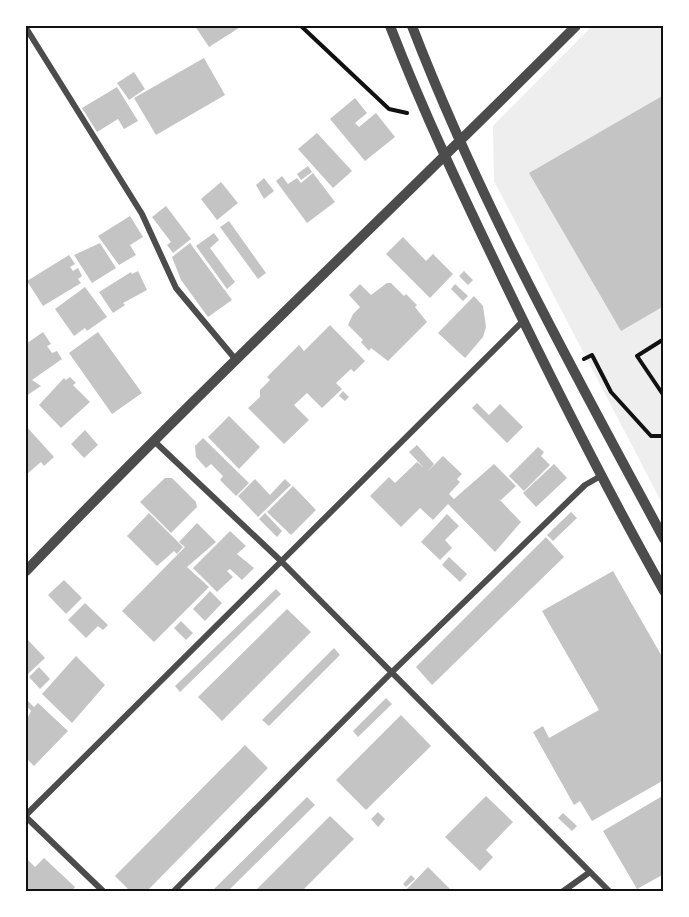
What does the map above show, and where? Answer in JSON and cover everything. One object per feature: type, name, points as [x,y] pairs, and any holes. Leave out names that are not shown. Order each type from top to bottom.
[{"type":"street","points":[[390,26],[422,109],[444,158],[599,477],[663,591]]},
{"type":"street","points":[[412,26],[460,141],[572,367],[663,539]]},
{"type":"street","points":[[26,571],[153,439],[444,158],[576,26]]},
{"type":"street","points":[[26,28],[142,214],[176,288],[236,360]]},
{"type":"street","points":[[104,891],[26,816],[523,321]]},
{"type":"street","points":[[153,439],[281,561],[610,891]]},
{"type":"street","points":[[172,891],[392,672],[585,485],[599,477]]},
{"type":"street","points":[[562,891],[590,872]]},
{"type":"path","points":[[301,26],[389,109],[409,114],[422,109]]},
{"type":"path","points":[[663,339],[637,356],[663,396]]},
{"type":"path","points":[[572,367],[592,355],[618,400],[651,436],[663,436]]},
{"type":"shaded area","points":[[592,26],[663,26],[663,505],[494,181],[493,126]]},
{"type":"building","points":[[195,26],[242,26],[209,47]]},
{"type":"building","points":[[204,58],[225,95],[156,135],[134,98]]},
{"type":"building","points":[[134,72],[145,89],[129,100],[117,83]]},
{"type":"building","points":[[117,87],[138,121],[124,129],[118,119],[97,132],[82,108]]},
{"type":"building","points":[[664,95],[664,306],[621,331],[529,173]]},
{"type":"building","points":[[355,98],[367,113],[355,123],[359,127],[376,113],[395,137],[365,161],[330,119]]},
{"type":"building","points":[[317,133],[352,171],[333,188],[298,149]]},
{"type":"building","points":[[308,166],[312,172],[301,180],[297,174]]},
{"type":"building","points":[[313,173],[335,202],[307,223],[276,181],[282,176],[288,184],[297,178],[301,183]]},
{"type":"building","points":[[264,178],[274,191],[264,199],[256,185]]},
{"type":"building","points":[[221,182],[238,203],[217,220],[201,199]]},
{"type":"building","points":[[166,206],[191,239],[173,253],[167,245],[171,242],[152,217]]},
{"type":"building","points":[[130,216],[143,237],[130,245],[136,255],[119,265],[98,236]]},
{"type":"building","points":[[229,221],[266,273],[258,279],[220,227]]},
{"type":"building","points":[[214,233],[219,240],[210,248],[235,282],[227,289],[196,246]]},
{"type":"building","points":[[403,237],[426,261],[433,254],[453,274],[430,298],[386,254]]},
{"type":"building","points":[[100,243],[116,268],[92,283],[74,255]]},
{"type":"building","points":[[190,243],[232,300],[208,317],[181,280],[172,257]]},
{"type":"building","points":[[69,255],[75,264],[70,267],[73,271],[78,268],[82,276],[78,279],[81,283],[43,306],[27,281]]},
{"type":"building","points":[[138,271],[147,290],[123,303],[125,305],[113,313],[99,292],[131,272],[132,274]]},
{"type":"building","points":[[464,271],[473,280],[468,285],[459,276]]},
{"type":"building","points":[[387,283],[391,283],[404,296],[406,294],[417,305],[415,307],[427,322],[388,361],[371,348],[369,351],[361,342],[363,340],[348,325],[353,314],[360,307],[349,295],[360,284],[371,295]]},
{"type":"building","points":[[455,284],[468,296],[463,301],[451,289]]},
{"type":"building","points":[[85,287],[107,317],[87,331],[85,328],[74,336],[55,309]]},
{"type":"building","points":[[474,296],[483,306],[486,327],[483,337],[465,358],[438,333]]},
{"type":"building","points":[[330,325],[365,361],[354,372],[351,369],[336,383],[342,389],[322,408],[307,393],[294,405],[309,420],[284,444],[248,408],[260,397],[260,390],[270,380],[267,377],[299,345],[304,351]]},
{"type":"building","points":[[43,332],[51,344],[47,346],[52,353],[57,351],[62,359],[32,380],[41,386],[26,396],[26,344]]},
{"type":"building","points":[[98,332],[142,393],[112,414],[69,353]]},
{"type":"building","points":[[70,377],[76,383],[73,385],[90,402],[61,428],[39,405],[64,378],[66,380]]},
{"type":"building","points":[[343,391],[349,397],[345,401],[339,396]]},
{"type":"building","points":[[477,403],[489,415],[500,404],[523,427],[507,443],[472,408]]},
{"type":"building","points":[[229,416],[260,447],[239,469],[208,437]]},
{"type":"building","points":[[26,426],[54,457],[44,466],[41,462],[28,473]]},
{"type":"building","points":[[85,430],[98,445],[84,458],[71,444]]},
{"type":"building","points":[[203,438],[249,483],[236,496],[220,480],[223,476],[211,464],[206,468],[196,457],[195,446]]},
{"type":"building","points":[[417,445],[434,464],[427,472],[443,456],[462,474],[457,479],[460,482],[449,494],[454,499],[494,464],[516,486],[501,500],[499,499],[521,522],[495,552],[448,504],[433,520],[420,508],[401,527],[370,496],[389,477],[395,483],[417,462],[424,468],[409,452]]},
{"type":"building","points":[[538,447],[544,452],[541,456],[550,465],[524,491],[509,476]]},
{"type":"building","points":[[554,464],[567,478],[536,507],[523,493]]},
{"type":"building","points":[[165,478],[172,478],[196,502],[197,507],[171,533],[140,502]]},
{"type":"building","points":[[255,479],[270,495],[285,479],[291,485],[258,517],[238,496]]},
{"type":"building","points":[[293,486],[316,510],[291,535],[267,512]]},
{"type":"building","points":[[571,512],[577,518],[553,541],[547,535]]},
{"type":"building","points":[[149,513],[183,547],[177,554],[174,551],[157,566],[127,536]]},
{"type":"building","points":[[265,513],[282,531],[277,537],[259,519]]},
{"type":"building","points":[[447,514],[459,526],[445,540],[452,548],[440,560],[421,542]]},
{"type":"building","points":[[197,523],[216,542],[187,567],[209,587],[154,642],[122,611],[185,547],[179,542]]},
{"type":"building","points":[[230,531],[246,546],[237,554],[254,568],[242,580],[230,569],[227,571],[233,577],[217,592],[193,568]]},
{"type":"building","points":[[546,537],[564,557],[432,685],[416,667]]},
{"type":"building","points":[[449,557],[467,574],[460,582],[442,565]]},
{"type":"building","points":[[613,571],[664,660],[664,780],[592,821],[580,801],[574,805],[533,732],[543,726],[549,738],[599,710],[542,611]]},
{"type":"building","points":[[64,580],[82,598],[66,614],[48,595]]},
{"type":"building","points":[[276,589],[281,594],[180,692],[175,686]]},
{"type":"building","points":[[210,591],[222,603],[205,621],[193,609]]},
{"type":"building","points":[[85,603],[108,625],[103,630],[98,626],[86,638],[68,620]]},
{"type":"building","points":[[287,609],[311,632],[222,721],[198,697]]},
{"type":"building","points":[[181,621],[193,633],[186,640],[174,628]]},
{"type":"building","points":[[26,638],[45,658],[28,674],[26,671]]},
{"type":"building","points":[[334,648],[340,655],[269,726],[262,720]]},
{"type":"building","points":[[76,656],[105,685],[72,723],[42,694]]},
{"type":"building","points":[[39,667],[50,679],[40,689],[29,677]]},
{"type":"building","points":[[386,698],[392,704],[358,737],[353,731]]},
{"type":"building","points":[[26,699],[34,707],[38,703],[68,731],[34,766],[26,758],[26,721],[31,711],[26,705]]},
{"type":"building","points":[[401,715],[431,746],[366,810],[336,780]]},
{"type":"building","points":[[245,745],[268,768],[146,892],[131,892],[115,876]]},
{"type":"building","points":[[664,795],[664,874],[637,889],[603,831]]},
{"type":"building","points":[[486,796],[513,822],[486,850],[493,857],[480,871],[445,837]]},
{"type":"building","points":[[307,797],[315,805],[227,892],[211,892]]},
{"type":"building","points":[[378,812],[385,819],[378,827],[371,819]]},
{"type":"building","points":[[563,813],[577,826],[572,831],[558,818]]},
{"type":"building","points":[[330,816],[354,839],[301,892],[254,892]]},
{"type":"building","points":[[44,858],[75,887],[71,892],[26,892],[26,863],[28,860],[35,867]]},
{"type":"building","points":[[428,867],[453,892],[410,892],[407,889]]},
{"type":"building","points":[[411,875],[415,879],[406,887],[403,884]]}]
